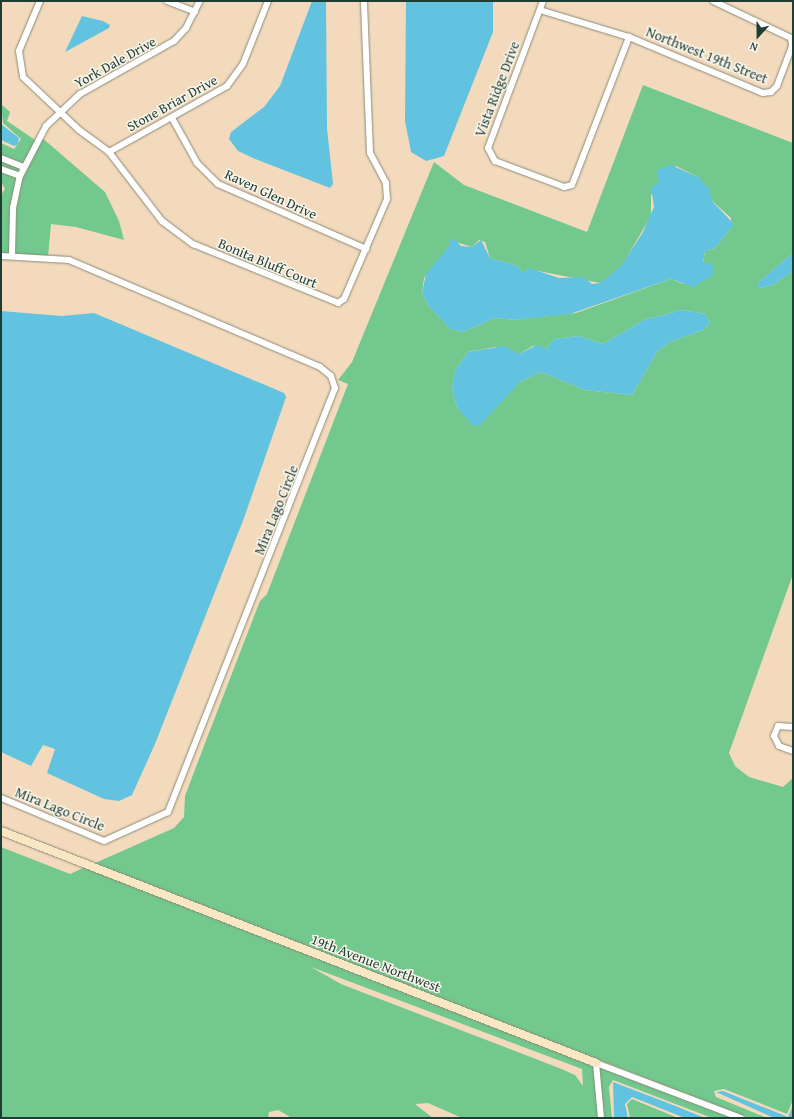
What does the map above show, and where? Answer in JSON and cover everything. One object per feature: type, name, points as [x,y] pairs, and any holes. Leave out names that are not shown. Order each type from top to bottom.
[{"type":"street","name":"Bonita Bluff Court","points":[[40,1],[19,51],[18,63],[23,77],[59,111],[109,152],[131,176],[150,208],[175,232],[194,244],[331,303],[344,299],[366,249],[387,191],[370,153],[364,1]]},
{"type":"street","points":[[167,1],[196,12]]},
{"type":"street","name":"York Dale Drive","points":[[12,256],[13,208],[20,176],[32,146],[59,111],[96,84],[163,49],[186,28],[196,12],[200,1]]},
{"type":"street","name":"Stone Briar Drive","points":[[109,152],[222,89],[238,75],[268,1]]},
{"type":"street","name":"Vista Ridge Drive","points":[[543,1],[488,148],[495,162],[564,187],[576,178],[630,37]]},
{"type":"street","name":"Northwest 19th Street","points":[[540,10],[630,37],[759,91],[771,92],[777,86],[792,46],[791,38],[713,1]]},
{"type":"street","name":"Raven Glen Drive","points":[[172,118],[197,164],[218,184],[366,249]]},
{"type":"street","points":[[1,158],[23,167]]},
{"type":"street","points":[[1,169],[20,176]]},
{"type":"street","name":"Mira Lago Circle","points":[[1,256],[69,260],[320,367],[331,376],[335,388],[168,812],[104,841],[1,798]]},
{"type":"street","points":[[793,727],[778,726],[774,736],[779,746],[793,751]]},
{"type":"street","name":"19th Avenue Northwest","points":[[1,831],[741,1118]]},
{"type":"street","points":[[596,1063],[601,1118]]},
{"type":"green space","points":[[643,85],[793,143],[793,253],[758,283],[758,288],[773,285],[793,271],[793,574],[729,753],[735,766],[749,777],[783,787],[793,778],[793,1100],[787,1114],[724,1089],[714,1091],[716,1097],[767,1118],[749,1118],[93,864],[174,828],[184,817],[185,796],[260,601],[267,594],[348,384],[338,380],[352,362],[434,162],[464,185],[587,232]],"holes":[[[676,166],[698,177],[711,200],[731,218],[731,228],[715,248],[705,251],[703,264],[707,264],[683,284],[671,279],[576,313],[514,320],[495,318],[463,332],[450,329],[428,305],[422,293],[424,278],[449,246],[449,240],[472,247],[479,240],[485,242],[490,258],[518,266],[523,273],[528,269],[600,283],[621,267],[651,216],[651,195]],[[682,310],[705,314],[710,323],[703,330],[670,342],[657,352],[632,395],[585,390],[541,372],[520,382],[478,425],[457,408],[452,388],[456,369],[468,352],[495,347],[519,354],[533,346],[546,349],[554,339],[579,336],[603,344],[644,320]]]},
{"type":"green space","points":[[1,104],[10,112],[7,121],[35,140],[40,136],[105,192],[119,221],[124,240],[76,227],[51,224],[48,257],[1,256],[1,195],[5,189],[1,182],[1,143],[14,149],[21,139],[3,123]]},
{"type":"green space","points":[[1,847],[70,874],[85,867],[594,1065],[598,1118],[462,1118],[428,1103],[415,1104],[433,1118],[292,1118],[278,1110],[269,1112],[268,1118],[1,1118]],"holes":[[[311,967],[582,1069],[583,1086],[575,1075],[341,984]]]},
{"type":"green space","points":[[599,1067],[733,1118],[712,1118],[613,1080],[609,1087],[612,1118],[604,1118]]},
{"type":"green space","points":[[632,1099],[678,1118],[630,1118],[627,1104]]},
{"type":"water","points":[[312,1],[326,1],[327,128],[333,184],[330,188],[238,151],[229,139],[231,132],[264,107],[280,86]]},
{"type":"water","points":[[406,1],[493,1],[493,32],[444,156],[426,161],[411,152],[405,121]]},
{"type":"water","points":[[82,16],[103,21],[110,25],[109,28],[65,52]]},
{"type":"water","points":[[1,124],[19,138],[18,144],[14,146],[1,140]]},
{"type":"water","points":[[671,165],[698,177],[710,190],[711,200],[734,224],[715,248],[705,251],[703,263],[711,264],[714,269],[712,276],[693,287],[671,279],[570,314],[514,320],[495,318],[463,332],[450,329],[428,305],[422,293],[426,274],[449,246],[449,240],[454,239],[461,246],[472,247],[481,240],[490,258],[518,266],[523,273],[529,268],[559,278],[584,277],[592,284],[600,283],[621,266],[643,232],[654,207],[651,187],[659,183],[657,170]]},
{"type":"water","points":[[793,253],[793,271],[773,285],[758,288],[758,283]]},
{"type":"water","points":[[682,310],[705,314],[710,323],[703,330],[670,342],[657,352],[632,395],[585,390],[541,372],[520,382],[480,425],[474,426],[457,408],[452,388],[456,369],[468,352],[504,346],[519,354],[537,345],[546,349],[554,339],[579,336],[603,344],[644,320]]},
{"type":"water","points":[[1,311],[62,316],[94,313],[284,393],[286,397],[244,518],[155,744],[132,795],[119,801],[104,799],[47,773],[55,749],[43,745],[31,766],[1,752]]},
{"type":"water","points":[[613,1082],[705,1118],[685,1118],[632,1097],[625,1104],[628,1118],[614,1118]]},
{"type":"water","points":[[723,1091],[788,1117],[793,1105],[793,1118],[774,1118],[716,1092]]}]
